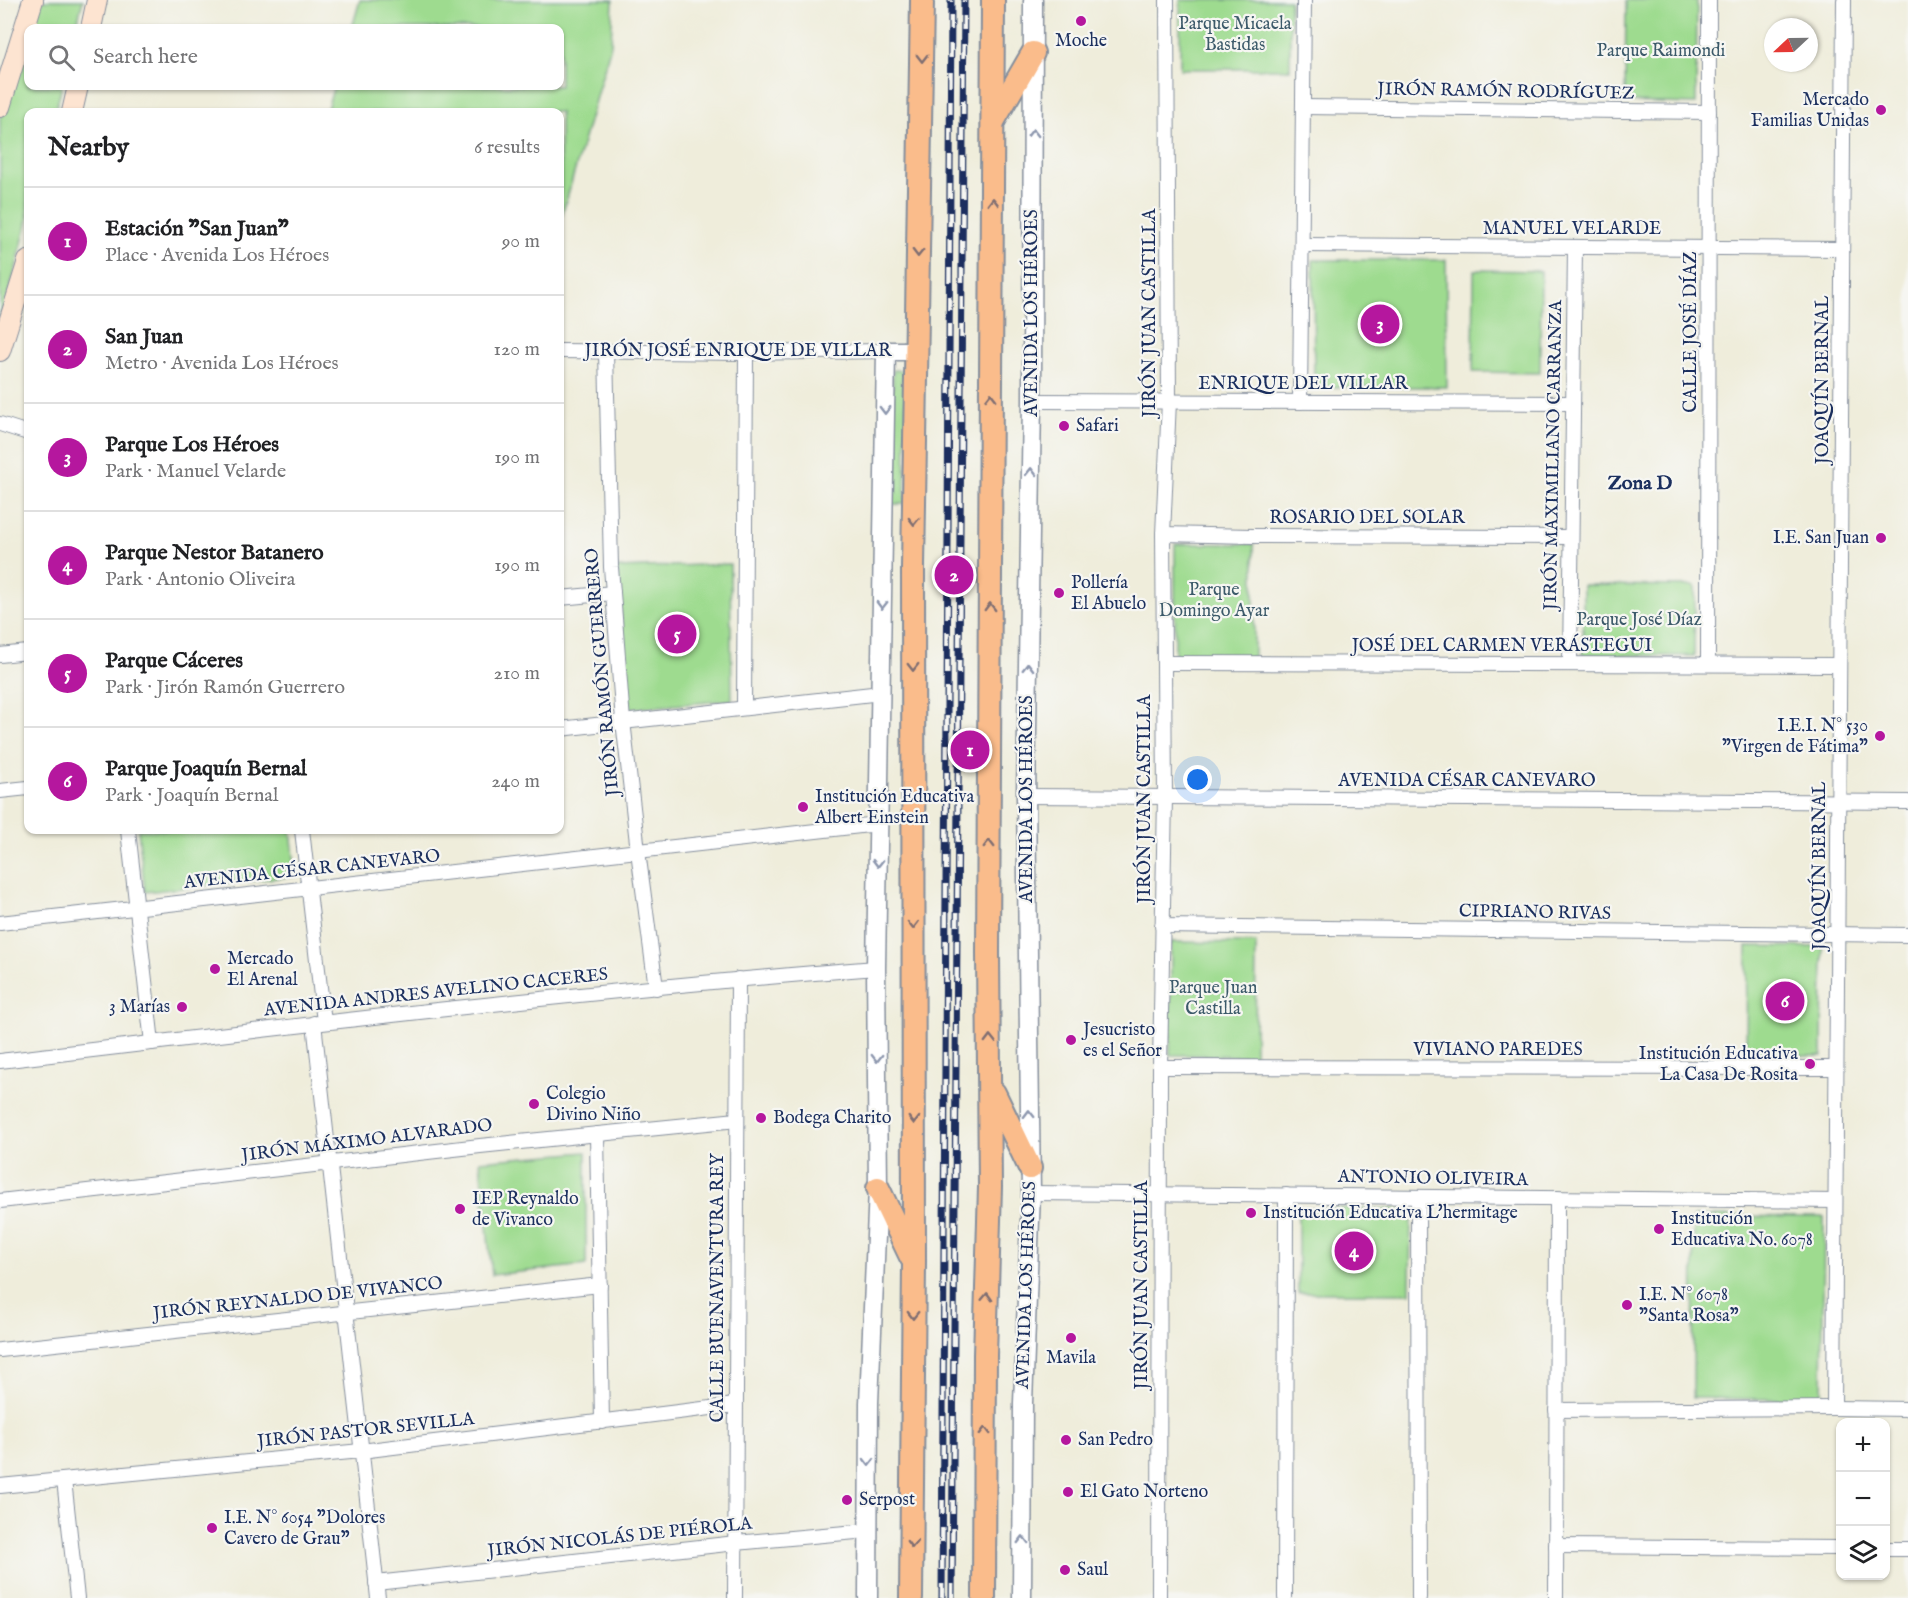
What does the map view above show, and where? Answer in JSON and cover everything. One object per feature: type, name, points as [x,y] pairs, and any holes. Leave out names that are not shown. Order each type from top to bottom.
[{"type":"main road","points":[[26,24],[33,0]]},
{"type":"main road","points":[[92,24],[97,0]]},
{"type":"main road","points":[[911,1598],[914,1262],[913,567],[922,0]]},
{"type":"main road","name":"AVENIDA LOS HÉROES","points":[[984,1598],[985,1355],[991,1088],[988,941],[993,0]]},
{"type":"main road","points":[[0,107],[24,29]]},
{"type":"main road","points":[[993,121],[1033,53]]},
{"type":"main road","points":[[73,108],[77,90]]},
{"type":"main road","points":[[0,351],[24,290]]},
{"type":"main road","points":[[991,1088],[1030,1168]]},
{"type":"main road","points":[[878,1188],[914,1262]]},
{"type":"street","name":"AVENIDA LOS HÉROES","points":[[1022,1598],[1023,1402],[1031,1193],[1026,796],[1032,401],[1033,0]]},
{"type":"street","name":"JIRÓN JUAN CASTILLA","points":[[1159,1598],[1160,1067],[1165,797],[1163,534],[1169,401],[1167,0]]},
{"type":"street","points":[[1300,402],[1304,0]]},
{"type":"street","name":"CALLE JOSÉ DÍAZ","points":[[1708,664],[1709,0]]},
{"type":"street","name":"JOAQUÍN BERNAL","points":[[1834,1408],[1844,0]]},
{"type":"street","name":"JIRÓN RAMÓN RODRÍGUEZ","points":[[1303,107],[1709,112]]},
{"type":"street","name":"MANUEL VELARDE","points":[[1302,245],[1842,249]]},
{"type":"street","name":"JIRÓN MAXIMILIANO CARRANZA","points":[[1570,664],[1575,247]]},
{"type":"street","name":"JIRÓN JOSÉ ENRIQUE DE VILLAR","points":[[564,351],[746,353],[916,351]]},
{"type":"street","name":"JIRÓN RAMÓN GUERRERO","points":[[606,351],[610,554],[623,722],[656,988]]},
{"type":"street","points":[[868,1598],[870,1403],[878,1188],[876,968],[886,351]]},
{"type":"street","points":[[744,708],[746,353]]},
{"type":"street","name":"ENRIQUE DEL VILLAR","points":[[1032,401],[1573,403]]},
{"type":"street","points":[[0,424],[24,432]]},
{"type":"street","name":"ROSARIO DEL SOLAR","points":[[1163,534],[1571,537]]},
{"type":"street","points":[[564,598],[613,593]]},
{"type":"street","points":[[0,655],[24,652]]},
{"type":"street","name":"JOSÉ DEL CARMEN VERÁSTEGUI","points":[[1164,663],[1839,664]]},
{"type":"street","points":[[564,729],[880,693]]},
{"type":"street","points":[[0,791],[24,788]]},
{"type":"street","name":"AVENIDA CÉSAR CANEVARO","points":[[1026,796],[1908,802]]},
{"type":"street","name":"AVENIDA CÉSAR CANEVARO","points":[[0,923],[878,824]]},
{"type":"street","points":[[128,834],[152,1043]]},
{"type":"street","points":[[302,834],[309,888],[330,1163],[378,1598]]},
{"type":"street","name":"CIPRIANO RIVAS","points":[[1162,926],[1908,935]]},
{"type":"street","name":"AVENIDA ANDRES AVELINO CACERES","points":[[0,1061],[319,1023],[738,979],[876,968]]},
{"type":"street","name":"CALLE BUENAVENTURA REY","points":[[735,1598],[738,979]]},
{"type":"street","name":"VIVIANO PAREDES","points":[[1160,1067],[1836,1068]]},
{"type":"street","name":"JIRÓN MÁXIMO ALVARADO","points":[[0,1201],[737,1120]]},
{"type":"street","points":[[597,1134],[602,1422]]},
{"type":"street","name":"ANTONIO OLIVEIRA","points":[[1031,1193],[1835,1201]]},
{"type":"street","points":[[1285,1598],[1286,1195]]},
{"type":"street","points":[[1418,1197],[1419,1598]]},
{"type":"street","points":[[1556,1598],[1557,1198]]},
{"type":"street","name":"JIRÓN REYNALDO DE VIVANCO","points":[[0,1350],[600,1285]]},
{"type":"street","name":"JIRÓN PASTOR SEVILLA","points":[[0,1486],[361,1451],[735,1405]]},
{"type":"street","points":[[1556,1410],[1908,1409]]},
{"type":"street","points":[[64,1480],[77,1598]]},
{"type":"street","name":"JIRÓN NICOLÁS DE PIÉROLA","points":[[376,1582],[867,1530]]},
{"type":"street","points":[[1556,1546],[1836,1548]]},
{"type":"street","points":[[1890,1549],[1908,1549]]},
{"type":"green space","points":[[37,0],[83,0],[77,24],[29,24]]},
{"type":"green space","points":[[360,0],[613,0],[611,45],[564,208],[564,108],[327,108],[333,90],[564,90],[564,24],[353,24]]},
{"type":"green space","name":"Parque Micaela Bastidas","points":[[1180,0],[1290,0],[1290,69],[1180,69]]},
{"type":"green space","name":"Parque Raimondi","points":[[1626,0],[1697,0],[1696,104],[1625,102]]},
{"type":"green space","points":[[24,42],[24,90],[61,90],[56,108],[24,108],[24,235],[0,319],[0,118]]},
{"type":"green space","points":[[1313,260],[1446,260],[1447,387],[1314,387]]},
{"type":"green space","points":[[1474,270],[1541,271],[1540,373],[1473,372]]},
{"type":"green space","points":[[893,370],[907,371],[905,504],[891,504]]},
{"type":"green space","name":"Parque Domingo Ayar","points":[[1175,544],[1254,544],[1254,658],[1175,657]]},
{"type":"green space","points":[[730,564],[732,700],[629,709],[617,568]]},
{"type":"green space","name":"Parque José Díaz","points":[[1583,585],[1695,586],[1694,656],[1583,655]]},
{"type":"green space","points":[[138,834],[291,834],[296,876],[145,892]]},
{"type":"green space","name":"Parque Juan Castilla","points":[[1171,942],[1256,943],[1255,1056],[1170,1055]]},
{"type":"green space","points":[[1747,946],[1823,947],[1822,1056],[1746,1056]]},
{"type":"green space","points":[[586,1152],[586,1265],[492,1275],[480,1161]]},
{"type":"green space","points":[[1298,1208],[1411,1209],[1410,1293],[1298,1293]]},
{"type":"green space","points":[[1694,1216],[1824,1217],[1822,1400],[1693,1398]]},
{"type":"railway","points":[[942,1598],[951,0]]},
{"type":"railway","points":[[952,1598],[964,0]]},
{"type":"place","name":"Moche","points":[[1081,21]]},
{"type":"place","name":"Mercado Familias Unidas","points":[[1881,110]]},
{"type":"place","name":"Parque Los Héroes","points":[[1380,324]]},
{"type":"place","name":"Safari","points":[[1064,426]]},
{"type":"place","name":"I.E. San Juan","points":[[1881,538]]},
{"type":"place","name":"San Juan","points":[[954,575]]},
{"type":"place","name":"Pollería El Abuelo","points":[[1059,593]]},
{"type":"place","name":"Parque Cáceres","points":[[677,634]]},
{"type":"place","name":"I.E.I. N° 530 \"Virgen de Fátima\"","points":[[1880,736]]},
{"type":"place","name":"Estación \"San Juan\"","points":[[970,750]]},
{"type":"place","name":"Institución Educativa Albert Einstein","points":[[803,807]]},
{"type":"place","name":"Mercado El Arenal","points":[[215,969]]},
{"type":"place","name":"Parque Joaquín Bernal","points":[[1785,1001]]},
{"type":"place","name":"3 Marías","points":[[182,1007]]},
{"type":"place","name":"Jesucristo es el Señor","points":[[1071,1040]]},
{"type":"place","name":"Institución Educativa La Casa De Rosita","points":[[1810,1064]]},
{"type":"place","name":"Colegio Divino Niño","points":[[534,1104]]},
{"type":"place","name":"Bodega Charito","points":[[761,1118]]},
{"type":"place","name":"IEP Reynaldo de Vivanco","points":[[460,1209]]},
{"type":"place","name":"Institución Educativa L'hermitage","points":[[1251,1213]]},
{"type":"place","name":"Institución Educativa No. 6078","points":[[1659,1229]]},
{"type":"place","name":"Parque Nestor Batanero","points":[[1354,1251]]},
{"type":"place","name":"I.E. N° 6078 \"Santa Rosa\"","points":[[1627,1305]]},
{"type":"place","name":"Mavila","points":[[1071,1338]]},
{"type":"place","name":"San Pedro","points":[[1066,1440]]},
{"type":"place","name":"El Gato Norteno","points":[[1068,1492]]},
{"type":"place","name":"Serpost","points":[[847,1500]]},
{"type":"place","name":"I.E. N° 6054 \"Dolores Cavero de Grau\"","points":[[212,1528]]},
{"type":"place","name":"Saul","points":[[1065,1570]]},
{"type":"district","name":"Zona D","points":[[1640,483]]}]
